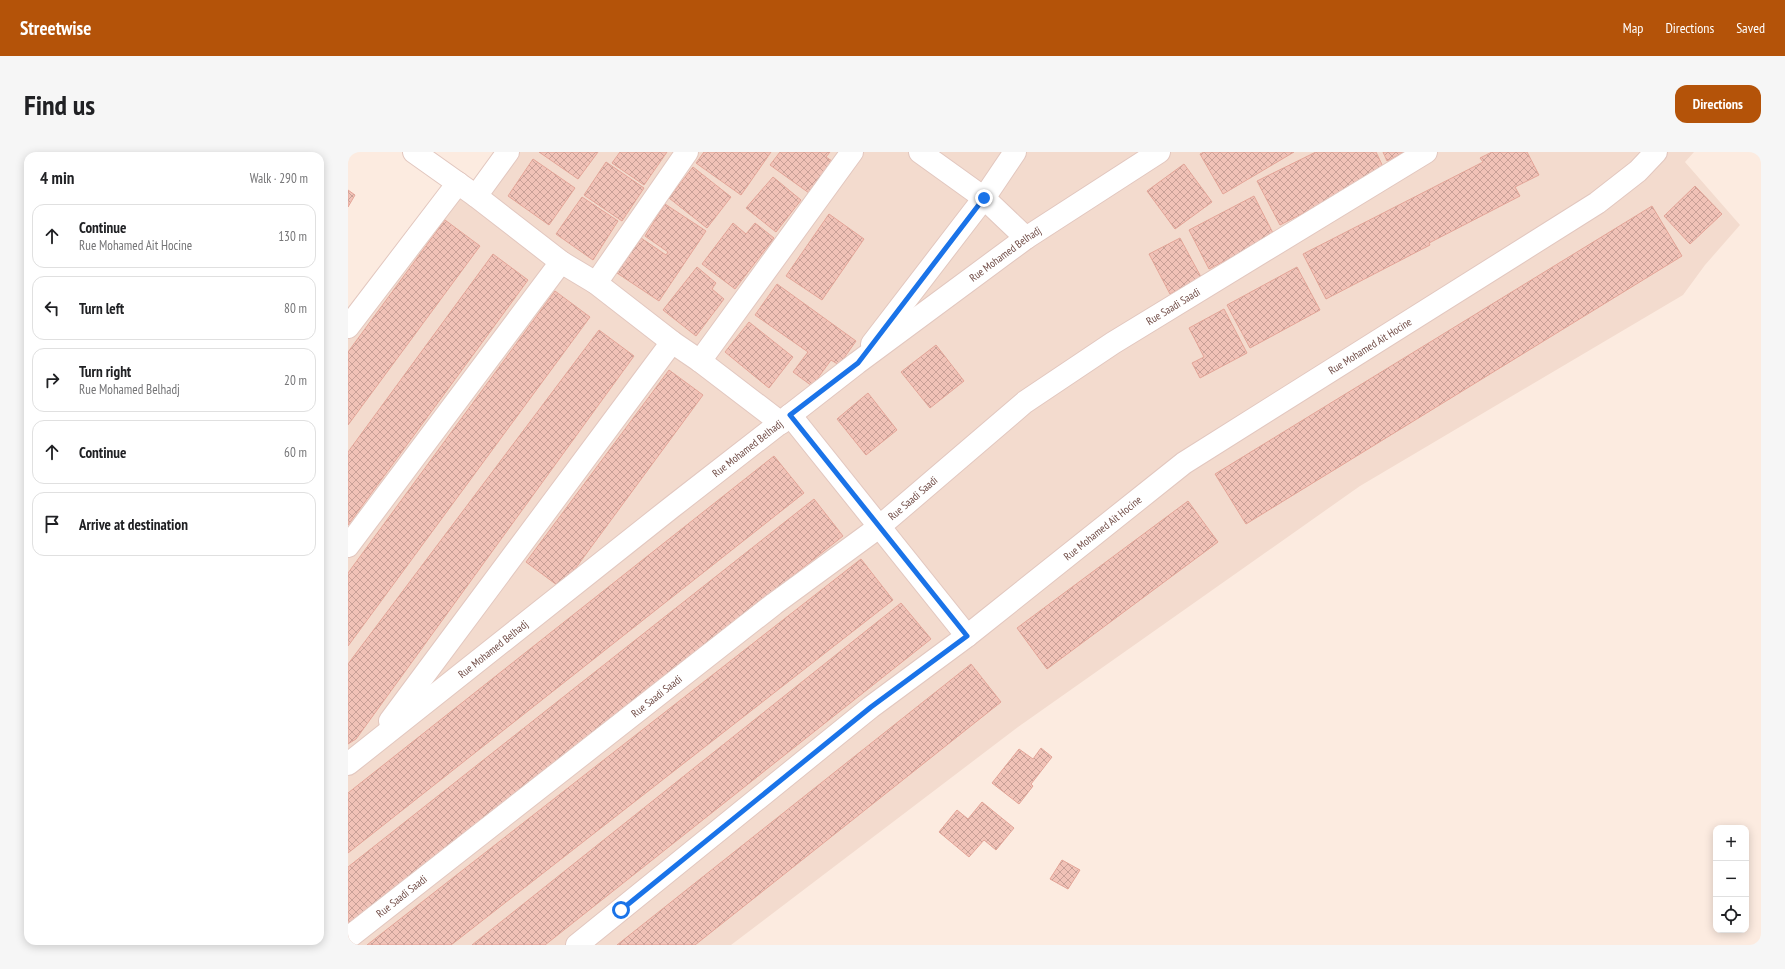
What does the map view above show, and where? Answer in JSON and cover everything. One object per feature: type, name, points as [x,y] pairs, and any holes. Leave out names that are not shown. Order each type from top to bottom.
[{"type":"street","points":[[414,152],[476,196],[561,262],[596,283],[672,342],[786,419],[879,527],[967,636]]},
{"type":"street","points":[[476,196],[508,152]]},
{"type":"street","points":[[596,283],[687,152]]},
{"type":"street","points":[[700,361],[852,152]]},
{"type":"street","points":[[920,152],[984,198],[1026,238]]},
{"type":"street","points":[[858,363],[984,198],[1015,152]]},
{"type":"street","name":"Rue Mohamed Belhadj","points":[[348,764],[672,507],[858,363],[1026,238],[1159,152]]},
{"type":"street","name":"Rue Saadi Saadi","points":[[348,938],[774,604],[879,527],[1025,402],[1113,344],[1426,152]]},
{"type":"street","name":"Rue Mohamed Ait Hocine","points":[[577,945],[871,707],[967,636],[1184,463],[1597,204],[1638,171],[1656,152]]},
{"type":"street","points":[[348,327],[458,183]]},
{"type":"street","points":[[348,546],[561,262]]},
{"type":"street","points":[[373,744],[672,342]]},
{"type":"shaded area","points":[[497,152],[1694,152],[1685,162],[1740,225],[1705,265],[1683,295],[1360,486],[1018,727],[731,945],[348,945],[348,315],[457,196],[482,172]]},
{"type":"building","points":[[539,152],[598,152],[578,179]]},
{"type":"building","points":[[620,152],[667,152],[644,185],[612,163]]},
{"type":"building","points":[[704,152],[771,152],[741,195],[696,163]]},
{"type":"building","points":[[780,152],[830,152],[826,157],[832,161],[809,193],[770,165]]},
{"type":"building","points":[[1204,152],[1294,152],[1223,194],[1200,154]]},
{"type":"building","points":[[1316,152],[1376,152],[1385,171],[1280,225],[1257,181]]},
{"type":"building","points":[[1383,152],[1404,152],[1387,161]]},
{"type":"building","points":[[1492,152],[1527,152],[1539,175],[1515,187],[1520,196],[1326,299],[1303,254],[1483,162],[1480,158]]},
{"type":"building","points":[[533,159],[575,188],[549,225],[508,196]]},
{"type":"building","points":[[606,162],[644,188],[622,221],[584,195]]},
{"type":"building","points":[[1184,164],[1212,202],[1175,229],[1147,191]]},
{"type":"building","points":[[693,167],[731,197],[707,228],[669,198]]},
{"type":"building","points":[[773,177],[801,200],[776,232],[746,208]]},
{"type":"building","points":[[1695,186],[1722,214],[1690,244],[1664,216]]},
{"type":"building","points":[[348,190],[355,195],[348,207]]},
{"type":"building","points":[[1254,196],[1274,235],[1209,269],[1189,230]]},
{"type":"building","points":[[582,197],[618,221],[593,260],[556,234]]},
{"type":"building","points":[[665,204],[706,231],[659,301],[617,273],[641,238],[666,255],[668,252],[645,236]]},
{"type":"building","points":[[1652,206],[1682,256],[1246,524],[1215,474]]},
{"type":"building","points":[[829,214],[864,239],[822,300],[786,276]]},
{"type":"building","points":[[445,220],[480,246],[348,425],[348,352]]},
{"type":"building","points":[[733,223],[746,234],[755,223],[774,238],[735,289],[702,264]]},
{"type":"building","points":[[1180,238],[1201,277],[1170,294],[1149,254]]},
{"type":"building","points":[[493,254],[528,280],[348,525],[348,452]]},
{"type":"building","points":[[697,267],[716,283],[712,289],[724,299],[696,336],[663,310]]},
{"type":"building","points":[[1297,267],[1320,310],[1250,348],[1227,305]]},
{"type":"building","points":[[777,284],[856,341],[839,365],[831,360],[812,386],[793,372],[808,352],[755,315]]},
{"type":"building","points":[[555,291],[590,317],[348,646],[348,573]]},
{"type":"building","points":[[1224,309],[1247,353],[1200,378],[1192,363],[1204,357],[1189,328]]},
{"type":"building","points":[[749,322],[793,357],[769,388],[725,352]]},
{"type":"building","points":[[599,330],[634,356],[356,739],[348,744],[348,664]]},
{"type":"building","points":[[936,345],[964,381],[930,408],[901,372]]},
{"type":"building","points":[[669,370],[703,395],[561,588],[526,562]]},
{"type":"building","points":[[868,393],[897,430],[866,455],[837,419]]},
{"type":"building","points":[[774,456],[804,493],[348,853],[348,793]]},
{"type":"building","points":[[814,499],[843,536],[348,927],[348,867]]},
{"type":"building","points":[[1188,501],[1218,542],[1047,669],[1017,628]]},
{"type":"building","points":[[861,559],[893,600],[451,945],[367,945]]},
{"type":"building","points":[[901,603],[931,639],[545,945],[472,945]]},
{"type":"building","points":[[971,664],[1001,702],[695,945],[617,945]]},
{"type":"building","points":[[1041,748],[1052,757],[1031,784],[1033,786],[1019,804],[992,783],[1019,749],[1033,759]]},
{"type":"building","points":[[982,802],[1014,828],[996,850],[984,840],[969,857],[939,832],[957,810],[968,819]]},
{"type":"building","points":[[1062,860],[1080,870],[1068,889],[1050,879]]},
{"type":"route","points":[[621,910],[871,707],[967,636],[790,415],[858,363],[984,198]]}]
